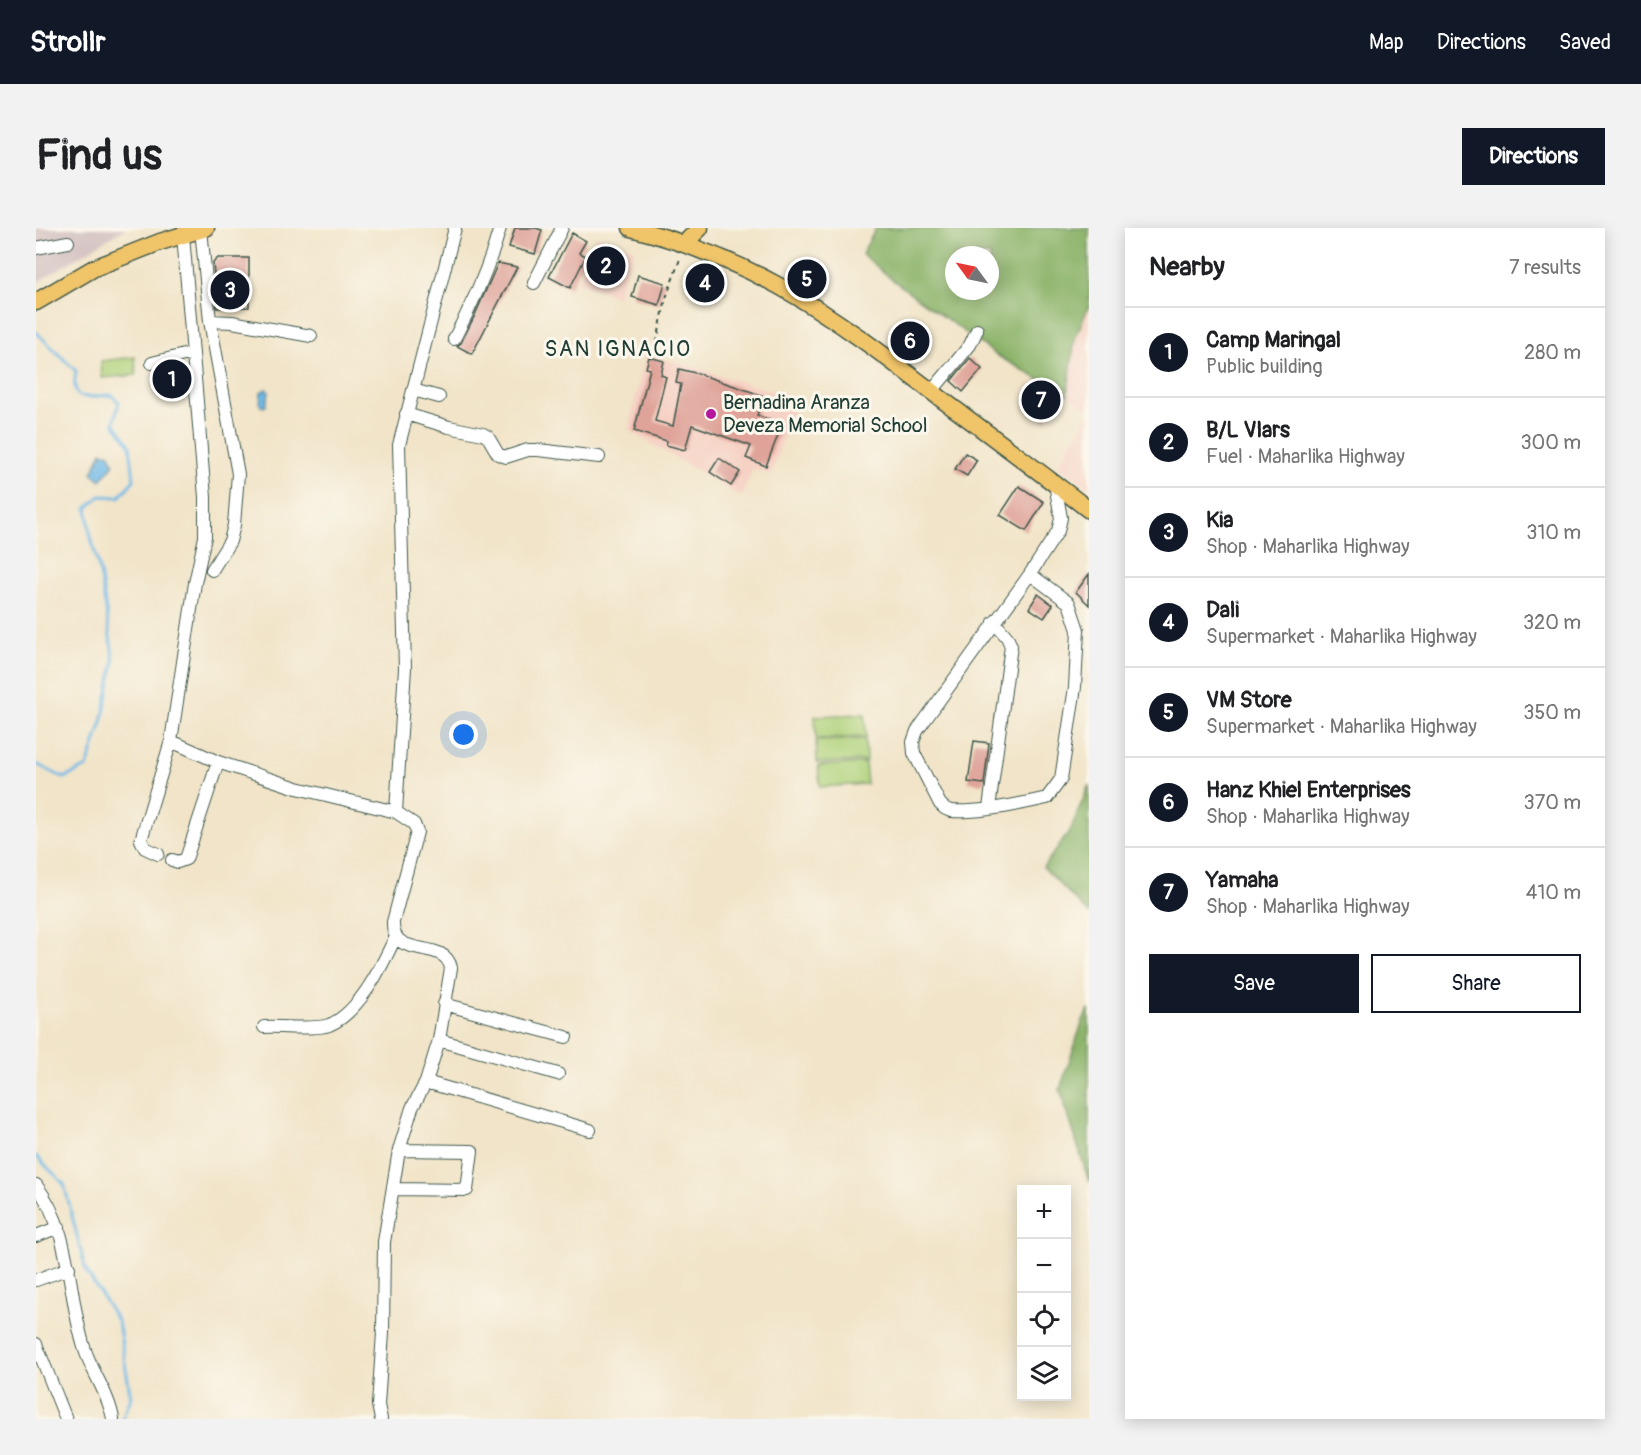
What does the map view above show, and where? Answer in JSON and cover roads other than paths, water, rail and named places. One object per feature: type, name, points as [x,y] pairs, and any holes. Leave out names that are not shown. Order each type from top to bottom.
[{"type":"main road","points":[[631,228],[684,244],[741,267],[779,286],[829,316],[1089,510]]},
{"type":"main road","points":[[684,244],[700,228]]},
{"type":"main road","points":[[36,302],[84,273],[160,235],[183,235],[203,229]]},
{"type":"street","points":[[396,812],[405,668],[399,445],[455,228]]},
{"type":"street","points":[[454,339],[475,300],[500,228]]},
{"type":"street","points":[[534,283],[562,228]]},
{"type":"street","points":[[203,229],[210,321],[238,474],[234,525],[230,541],[212,570]]},
{"type":"street","points":[[158,854],[145,848],[141,840],[171,741],[195,583],[205,537],[205,497],[183,235]]},
{"type":"street","points":[[36,248],[68,242]]},
{"type":"street","points":[[210,321],[232,322],[310,336]]},
{"type":"street","points":[[932,392],[969,345],[977,330]]},
{"type":"street","points":[[152,363],[192,353]]},
{"type":"street","points":[[413,390],[439,397]]},
{"type":"street","points":[[406,414],[483,434],[488,437],[498,454],[506,457],[528,450],[538,450],[599,458]]},
{"type":"street","points":[[1030,574],[1069,603],[1078,630],[1075,687],[1062,778],[1047,798],[989,808],[952,811],[945,809],[940,804],[914,753],[913,742],[917,731],[1030,574],[1058,531],[1061,518],[1055,484]]},
{"type":"street","points":[[989,808],[1011,646],[1007,637],[994,622]]},
{"type":"street","points":[[171,741],[218,762],[297,788],[396,812],[414,824],[417,832],[393,922],[393,932],[395,938],[405,945],[442,954],[449,960],[451,968],[439,1040],[426,1082],[412,1108],[399,1150],[384,1242],[383,1334],[378,1405],[381,1419]]},
{"type":"street","points":[[172,860],[178,862],[186,859],[218,762]]},
{"type":"street","points":[[264,1027],[329,1025],[346,1013],[362,997],[382,967],[395,938]]},
{"type":"street","points":[[444,1004],[566,1037]]},
{"type":"street","points":[[439,1040],[558,1074]]},
{"type":"street","points":[[426,1082],[590,1130]]},
{"type":"street","points":[[394,1189],[467,1190],[472,1151],[399,1150]]},
{"type":"street","points":[[36,1185],[59,1227],[84,1348],[113,1419]]},
{"type":"street","points":[[36,1236],[59,1227]]},
{"type":"street","points":[[36,1280],[69,1268]]},
{"type":"street","points":[[36,1344],[66,1419]]},
{"type":"water","points":[[266,389],[269,392],[266,406],[263,407],[260,405],[261,392]]},
{"type":"water","points":[[102,452],[110,454],[114,464],[101,480],[92,473]]},
{"type":"waterway","points":[[36,332],[76,371],[75,390],[78,394],[87,397],[111,395],[119,402],[114,423],[130,445],[134,480],[119,497],[100,496],[87,508],[114,662],[102,722],[87,767],[64,778],[36,764]]},
{"type":"waterway","points":[[36,1156],[64,1184],[86,1271],[118,1322],[131,1398],[122,1419]]},
{"type":"place","name":"B/L Vlars","points":[[606,266]]},
{"type":"place","name":"VM Store","points":[[807,279]]},
{"type":"place","name":"Dali","points":[[705,283]]},
{"type":"place","name":"Kia","points":[[230,290]]},
{"type":"place","name":"Hanz Khiel Enterprises","points":[[910,341]]},
{"type":"place","name":"Camp Maringal","points":[[172,379]]},
{"type":"place","name":"Yamaha","points":[[1041,400]]},
{"type":"place","name":"Bernadina Aranza Deveza Memorial School","points":[[711,414]]},
{"type":"district","name":"SAN IGNACIO","points":[[618,348]]}]
